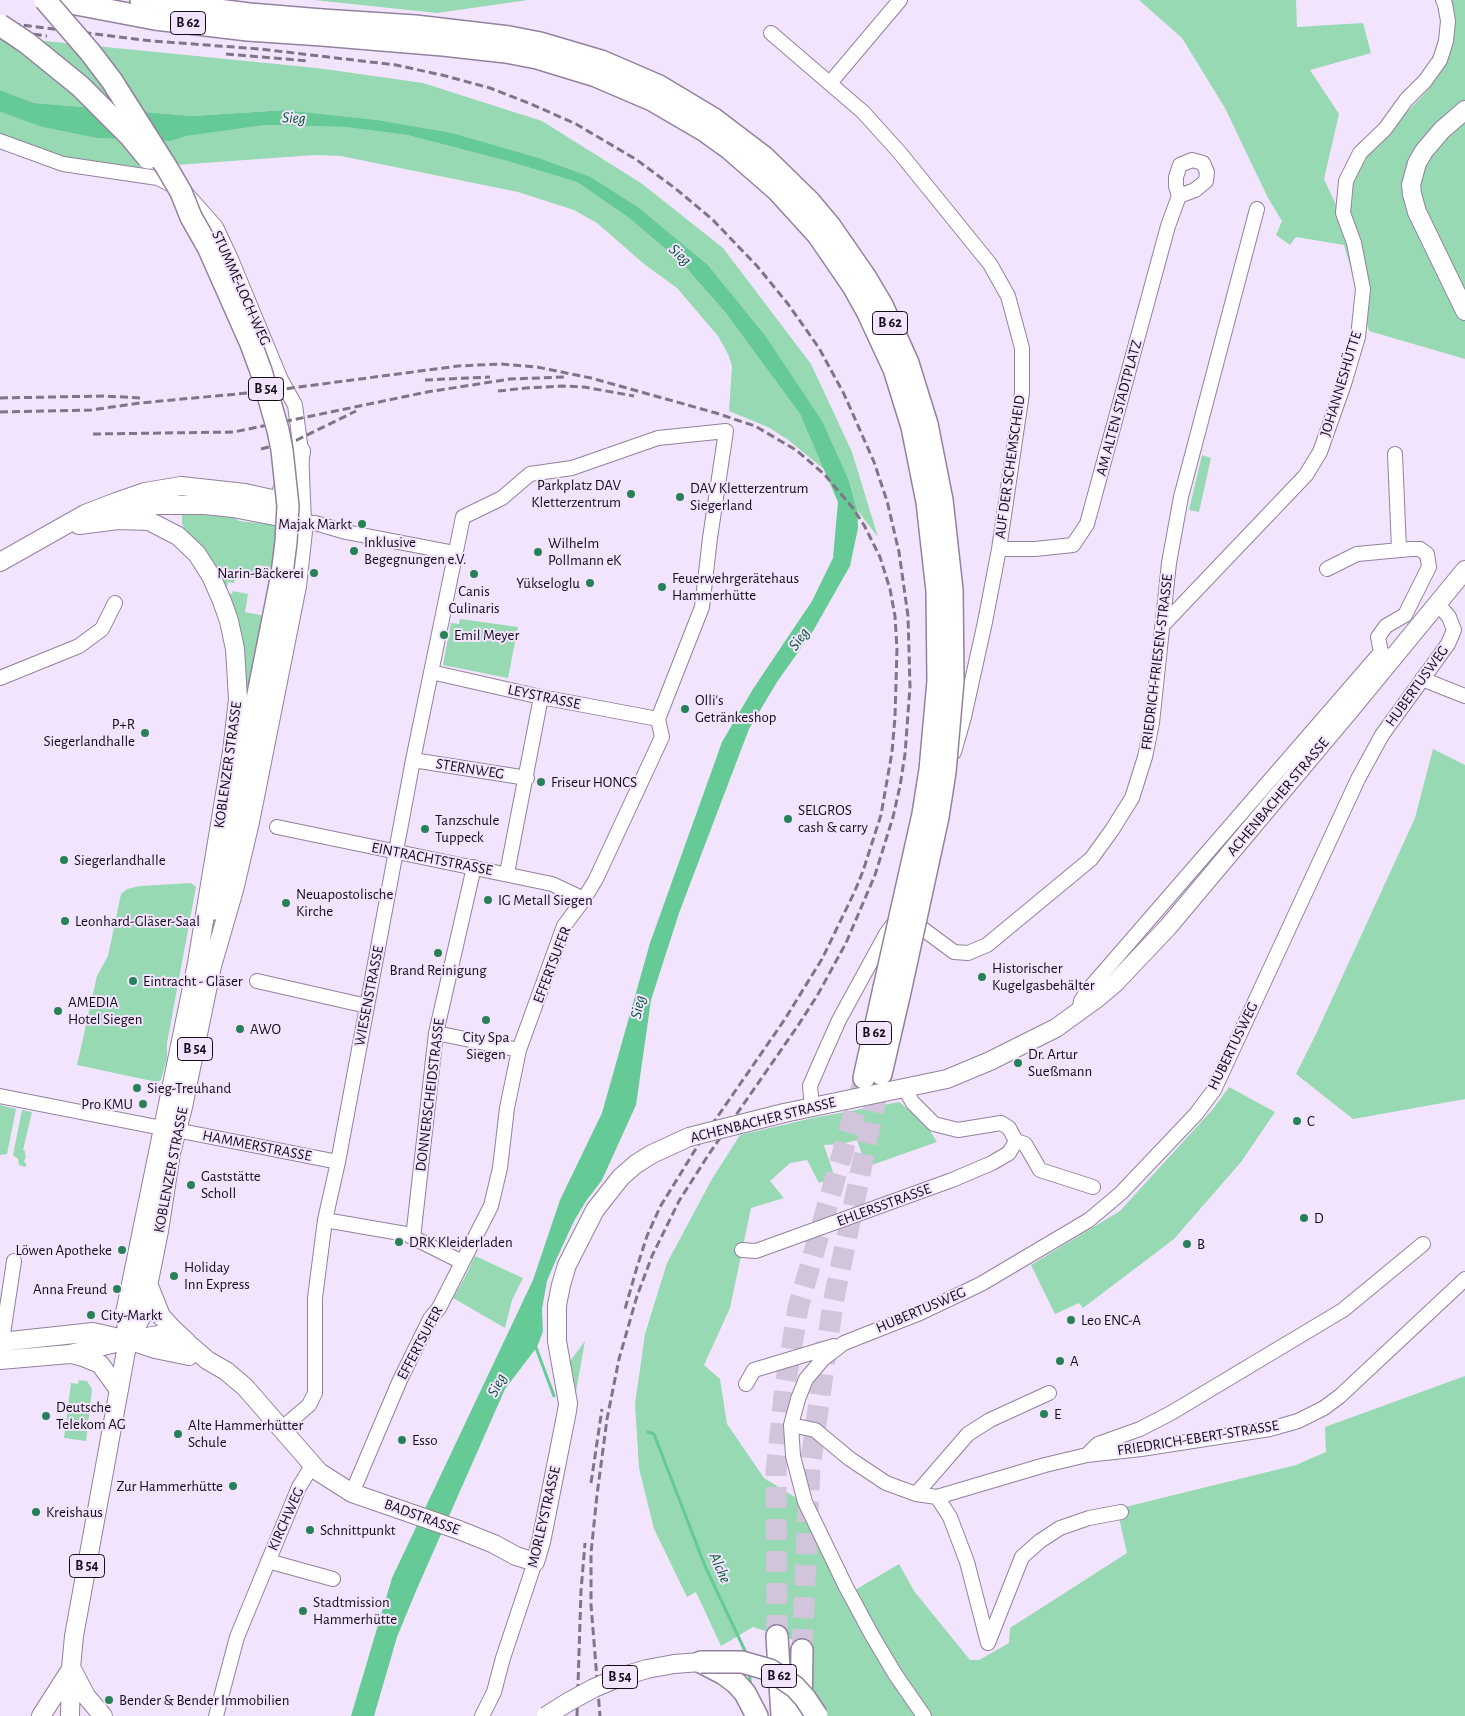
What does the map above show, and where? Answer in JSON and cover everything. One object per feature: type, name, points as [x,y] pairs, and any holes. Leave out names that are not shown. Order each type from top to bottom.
[{"type":"highway","name":"B 54","points":[[45,0],[90,52],[124,98],[181,192],[191,217]]},
{"type":"highway","name":"B 62","points":[[55,0],[164,20],[248,30],[322,27]]},
{"type":"highway","name":"B 62","points":[[141,0],[249,14],[424,43],[514,54],[566,66],[596,76],[652,100],[705,131],[730,149],[777,190],[813,229],[836,260],[853,286],[885,347],[910,420],[927,502],[937,591],[938,680],[930,770],[892,990],[872,1076]]},
{"type":"highway","name":"B 54","points":[[0,25],[54,64],[104,108],[143,152],[191,217],[208,247],[235,306],[261,371],[278,430],[288,506],[282,574],[215,909]]},
{"type":"highway","name":"B 62","points":[[777,1636],[782,1716]]},
{"type":"highway","name":"B 62","points":[[801,1716],[802,1650]]},
{"type":"highway","name":"B 54","points":[[702,1662],[742,1662],[770,1670],[795,1687],[817,1716]]},
{"type":"highway","points":[[702,1662],[736,1683],[745,1693],[757,1716]]},
{"type":"main road","points":[[1465,110],[1442,130],[1424,151],[1417,164],[1411,185],[1417,212],[1465,312]]},
{"type":"main road","points":[[272,499],[284,489],[292,478],[302,451]]},
{"type":"main road","points":[[0,562],[85,514],[145,492],[181,486],[245,493],[272,499],[288,504],[304,522]]},
{"type":"main road","points":[[178,536],[176,516],[180,504],[194,493],[209,488]]},
{"type":"main road","points":[[48,536],[118,510],[180,504],[234,508],[304,522]]},
{"type":"main road","name":"KOBLENZER STRASSE","points":[[79,525],[118,520],[149,521],[178,536],[197,554],[211,576],[222,600],[235,649],[238,675],[236,722],[205,965]]},
{"type":"main road","name":"KOBLENZER STRASSE","points":[[205,965],[234,890],[252,812],[297,586],[304,522]]},
{"type":"main road","name":"ACHENBACHER STRASSE","points":[[557,1335],[558,1305],[567,1265],[595,1210],[621,1177],[636,1164],[652,1154],[689,1137],[784,1113],[947,1079],[990,1061],[1056,1028],[1115,983],[1168,927],[1386,656],[1438,604],[1465,570]]},
{"type":"main road","name":"KOBLENZER STRASSE","points":[[70,1716],[71,1668],[76,1623],[128,1340],[125,1313],[169,1129],[205,965],[215,909]]},
{"type":"main road","name":"KOBLENZER STRASSE","points":[[128,1340],[142,1316],[148,1286],[169,1129]]},
{"type":"main road","points":[[148,1286],[161,1316],[207,1360],[226,1370],[245,1387],[312,1466]]},
{"type":"main road","points":[[191,1346],[158,1335],[128,1340],[70,1354],[3,1360],[2,1341],[93,1332],[128,1340],[155,1349],[207,1360]]},
{"type":"main road","name":"MORLEYSTRASSE","points":[[535,1562],[541,1542],[568,1403],[557,1335]]},
{"type":"main road","points":[[70,1354],[84,1356],[100,1364],[118,1390]]},
{"type":"main road","name":"BADSTRASSE","points":[[312,1466],[352,1493],[459,1530],[494,1544],[516,1556],[535,1562]]},
{"type":"main road","name":"B 54","points":[[546,1716],[570,1700],[620,1677],[656,1668],[702,1662]]},
{"type":"main road","points":[[71,1668],[86,1696],[103,1716]]},
{"type":"main road","name":"B 54","points":[[41,1716],[71,1668]]},
{"type":"street","points":[[830,83],[900,0]]},
{"type":"street","name":"JOHANNESHÜTTE","points":[[1163,625],[1306,475],[1320,452],[1358,337],[1363,289],[1354,243],[1343,212],[1346,181],[1360,153],[1385,129],[1406,100],[1425,81],[1440,60],[1446,41],[1448,21],[1443,0]]},
{"type":"street","name":"AUF DER SCHEMSCHEID","points":[[770,33],[863,112],[900,153],[990,264],[1008,296],[1022,348],[1022,393],[999,549],[985,622],[964,717],[908,907]]},
{"type":"street","name":"STUMME-LOCH-WEG","points":[[0,141],[63,164],[158,178],[184,192],[216,227],[281,380],[295,405],[302,451],[304,522]]},
{"type":"street","name":"AM ALTEN STADTPLATZ","points":[[999,549],[1034,549],[1073,545],[1087,524],[1168,226],[1179,196]]},
{"type":"street","name":"FRIEDRICH-FRIESEN-STRASSE","points":[[908,907],[919,926],[954,952],[968,953],[987,945],[1091,859],[1132,798],[1145,758],[1152,723],[1170,564],[1182,497],[1257,209]]},
{"type":"street","name":"WIESENSTRASSE","points":[[281,1429],[309,1405],[315,1393],[315,1298],[325,1220],[338,1162],[413,760],[463,517],[502,498],[530,474],[572,468],[658,438],[726,432]]},
{"type":"street","name":"EFFERTSUFER","points":[[352,1493],[400,1380],[430,1319],[439,1308],[490,1206],[500,1168],[507,1108],[519,1050],[564,926],[596,879],[662,737],[658,719],[702,607],[726,432]]},
{"type":"street","points":[[1396,454],[1399,549]]},
{"type":"street","points":[[304,522],[455,553]]},
{"type":"street","points":[[1327,569],[1357,554],[1399,549],[1420,549],[1427,554],[1430,567],[1405,615],[1386,626],[1378,637],[1386,656]]},
{"type":"street","points":[[0,678],[80,646],[102,629],[114,603]]},
{"type":"street","name":"HUBERTUSWEG","points":[[746,1384],[754,1370],[844,1343],[920,1313],[981,1284],[1089,1220],[1121,1192],[1196,1114],[1216,1084],[1358,779],[1382,735],[1448,644],[1454,630],[1449,617],[1438,604]]},
{"type":"street","name":"LEYSTRASSE","points":[[431,672],[542,697],[658,719]]},
{"type":"street","points":[[1422,679],[1465,696]]},
{"type":"street","points":[[507,873],[542,697]]},
{"type":"street","name":"STERNWEG","points":[[413,760],[526,778]]},
{"type":"street","name":"EINTRACHTSTRASSE","points":[[277,827],[507,873],[552,884],[584,899]]},
{"type":"street","name":"DONNERSCHEIDSTRASSE","points":[[413,1238],[436,1033],[474,867]]},
{"type":"street","points":[[812,1107],[810,1086],[840,1020],[886,934],[908,907]]},
{"type":"street","points":[[257,981],[367,1006]]},
{"type":"street","points":[[436,1033],[519,1050]]},
{"type":"street","points":[[904,1088],[913,1103],[934,1124],[958,1130],[1001,1123],[1009,1128],[1016,1141],[1025,1144],[1040,1170],[1092,1186]]},
{"type":"street","name":"HAMMERSTRASSE","points":[[0,1096],[338,1162]]},
{"type":"street","name":"EHLERSSTRASSE","points":[[742,1250],[756,1251],[952,1180],[992,1163],[1009,1153],[1016,1141]]},
{"type":"street","points":[[325,1220],[406,1234],[462,1262]]},
{"type":"street","name":"FRIEDRICH-EBERT-STRASSE","points":[[1087,1455],[1098,1444],[1140,1429],[1171,1413],[1343,1310],[1423,1244]]},
{"type":"street","points":[[2,1341],[14,1262]]},
{"type":"street","name":"FRIEDRICH-EBERT-STRASSE","points":[[791,1425],[814,1430],[850,1459],[886,1483],[916,1494],[937,1497],[1087,1455],[1141,1449],[1270,1428],[1298,1420],[1324,1408],[1340,1396],[1465,1279]]},
{"type":"street","name":"HUBERTUSWEG","points":[[844,1343],[822,1359],[806,1379],[798,1399],[791,1425],[796,1470],[812,1520],[846,1587],[895,1674],[924,1716]]},
{"type":"street","points":[[916,1494],[968,1434],[990,1420],[1049,1393]]},
{"type":"street","name":"KIRCHWEG","points":[[216,1716],[237,1637],[299,1487],[312,1466]]},
{"type":"street","points":[[937,1497],[950,1517],[966,1562],[988,1643],[1022,1557],[1040,1540],[1060,1528],[1089,1518],[1121,1512]]},
{"type":"street","points":[[268,1561],[332,1579]]},
{"type":"street","name":"MORLEYSTRASSE","points":[[482,1716],[494,1692],[503,1658],[535,1562]]},
{"type":"shaded area","points":[[314,0],[528,0],[437,13]]},
{"type":"shaded area","points":[[1139,0],[1296,0],[1297,27],[1363,23],[1371,53],[1310,70],[1339,114],[1324,179],[1336,205],[1358,164],[1428,90],[1456,20],[1449,0],[1465,0],[1465,359],[1369,331],[1344,245],[1296,237],[1290,245],[1276,235],[1282,221],[1268,198],[1225,108],[1182,38]]},
{"type":"shaded area","points":[[0,34],[35,40],[317,68],[423,83],[542,121],[641,183],[723,248],[811,364],[852,452],[878,537],[857,510],[849,481],[764,334],[708,265],[638,207],[591,177],[539,158],[453,133],[378,120],[285,110],[193,116],[34,103],[0,90]]},
{"type":"shaded area","points":[[0,112],[42,127],[96,138],[171,141],[187,136],[266,125],[345,127],[407,135],[507,161],[577,182],[629,218],[681,262],[725,312],[800,414],[825,470],[787,439],[768,427],[729,411],[732,366],[718,336],[677,288],[644,264],[597,223],[574,210],[518,192],[341,156],[315,155],[106,170],[0,141]]},
{"type":"shaded area","points":[[1202,455],[1211,458],[1199,512],[1189,510]]},
{"type":"shaded area","points":[[205,510],[231,516],[239,521],[276,525],[273,568],[257,565],[252,578],[236,575],[234,583],[228,582],[226,592],[232,594],[233,591],[248,594],[245,612],[265,616],[239,748],[242,675],[182,523],[182,513]]},
{"type":"shaded area","points":[[460,619],[518,627],[508,678],[443,665],[451,623],[459,624]]},
{"type":"shaded area","points":[[1433,749],[1465,765],[1465,1099],[1353,1119],[1296,1074],[1415,818]]},
{"type":"shaded area","points":[[191,883],[196,887],[167,1043],[167,1058],[161,1080],[157,1082],[77,1065],[97,976],[108,956],[121,894],[127,889],[140,886]]},
{"type":"shaded area","points":[[1229,1087],[1275,1112],[1241,1162],[1174,1239],[1083,1308],[1079,1303],[1055,1314],[1031,1265],[1120,1211],[1213,1109]]},
{"type":"shaded area","points":[[899,1102],[924,1121],[937,1142],[866,1167],[857,1140],[842,1144],[824,1145],[835,1178],[819,1183],[807,1160],[790,1163],[770,1181],[784,1198],[751,1208],[730,1308],[704,1365],[720,1379],[727,1424],[764,1478],[811,1507],[855,1590],[899,1564],[914,1591],[970,1660],[979,1660],[1009,1643],[1010,1628],[1127,1553],[1117,1509],[1296,1465],[1326,1452],[1325,1427],[1465,1376],[1465,1716],[825,1716],[813,1689],[812,1646],[753,1627],[721,1646],[696,1592],[687,1597],[654,1529],[639,1468],[635,1404],[645,1334],[667,1263],[712,1179],[740,1135],[813,1118]]},
{"type":"shaded area","points":[[0,1105],[16,1109],[7,1154],[0,1155]]},
{"type":"shaded area","points":[[22,1110],[32,1112],[23,1150],[26,1156],[24,1162],[26,1167],[19,1165],[18,1159],[13,1155]]},
{"type":"shaded area","points":[[475,1256],[523,1278],[512,1300],[505,1328],[453,1298]]},
{"type":"shaded area","points":[[585,1341],[574,1403],[568,1364]]},
{"type":"shaded area","points":[[79,1380],[87,1381],[92,1389],[86,1441],[64,1438],[71,1383],[78,1384]]},
{"type":"water","name":"Sieg","points":[[0,90],[34,103],[193,116],[285,110],[378,120],[453,133],[539,158],[591,177],[638,207],[708,265],[764,334],[822,421],[849,481],[857,510],[858,528],[850,566],[813,631],[777,682],[749,729],[679,913],[651,1000],[636,1105],[602,1180],[537,1347],[505,1389],[416,1591],[397,1637],[374,1716],[351,1716],[392,1578],[533,1280],[560,1200],[602,1113],[650,943],[722,742],[753,689],[812,601],[833,558],[838,502],[800,414],[725,312],[681,262],[629,218],[577,182],[507,161],[407,135],[345,127],[266,125],[187,136],[171,141],[96,138],[42,127],[0,112]]},
{"type":"pier","points":[[609,1171],[543,1335],[542,1309],[547,1281],[574,1221],[586,1201]]},
{"type":"waterway","name":"Alche","points":[[535,1345],[554,1396]]},
{"type":"waterway","name":"Alche","points":[[648,1432],[654,1434],[705,1566],[747,1655]]},
{"type":"waterway","name":"Alche","points":[[749,1673],[751,1687]]},
{"type":"tunnel","points":[[802,1650],[810,1467],[833,1303],[881,1074]]},
{"type":"tunnel","points":[[777,1636],[776,1472],[785,1387],[798,1308],[864,1078]]},
{"type":"railway","points":[[0,22],[152,41],[260,49],[396,65],[490,88],[576,124],[637,160],[676,189],[712,219],[757,266],[788,304],[819,348],[844,394],[874,462],[887,501],[899,552],[908,616],[910,687],[905,754],[900,786],[893,817],[875,875],[846,943],[817,996],[797,1027],[709,1154],[679,1201],[652,1256],[637,1296],[619,1359],[607,1419],[591,1553],[591,1605],[600,1716]]},
{"type":"railway","points":[[10,31],[47,36]]},
{"type":"railway","points":[[226,54],[308,61]]},
{"type":"railway","points":[[0,412],[91,410],[140,403],[269,391],[458,366],[501,364],[537,367],[591,378],[716,413],[755,426],[796,450],[824,474],[852,507],[864,525],[880,557],[890,589],[895,616],[897,649],[895,717],[892,752],[881,815],[854,893],[822,959],[785,1019],[700,1142],[660,1207],[647,1236],[625,1309]]},
{"type":"railway","points":[[425,380],[490,377]]},
{"type":"railway","points":[[93,434],[234,432],[427,392],[510,379],[565,377]]},
{"type":"railway","points":[[498,391],[563,386],[584,387],[634,396]]},
{"type":"railway","points":[[0,398],[104,396],[141,398]]},
{"type":"railway","points":[[261,449],[297,440],[356,411]]},
{"type":"railway","points":[[591,1483],[602,1409]]},
{"type":"railway","points":[[577,1716],[581,1591],[585,1543]]},
{"type":"place","name":"Parkplatz DAV Kletterzentrum","points":[[631,494]]},
{"type":"place","name":"DAV Kletterzentrum Siegerland","points":[[680,497]]},
{"type":"place","name":"Majak Markt","points":[[362,524]]},
{"type":"place","name":"Inklusive Begegnungen e.V.","points":[[354,551]]},
{"type":"place","name":"Wilhelm Pollmann eK","points":[[538,552]]},
{"type":"place","name":"Narin-Bäckerei","points":[[314,573]]},
{"type":"place","name":"Canis Culinaris","points":[[474,574]]},
{"type":"place","name":"Yükseloglu","points":[[590,583]]},
{"type":"place","name":"Feuerwehrgerätehaus Hammerhütte","points":[[662,587]]},
{"type":"place","name":"Emil Meyer","points":[[444,635]]},
{"type":"place","name":"Olli's Getränkeshop","points":[[685,709]]},
{"type":"place","name":"P+R Siegerlandhalle","points":[[145,733]]},
{"type":"place","name":"Friseur HONCS","points":[[541,782]]},
{"type":"place","name":"SELGROS cash & carry","points":[[788,819]]},
{"type":"place","name":"Tanzschule Tuppeck","points":[[425,829]]},
{"type":"place","name":"Siegerlandhalle","points":[[64,860]]},
{"type":"place","name":"IG Metall Siegen","points":[[488,900]]},
{"type":"place","name":"Neuapostolische Kirche","points":[[286,903]]},
{"type":"place","name":"Leonhard-Gläser-Saal","points":[[65,921]]},
{"type":"place","name":"Brand Reinigung","points":[[438,953]]},
{"type":"place","name":"Historischer Kugelgasbehälter","points":[[982,977]]},
{"type":"place","name":"Eintracht - Gläser","points":[[133,981]]},
{"type":"place","name":"AMEDIA Hotel Siegen","points":[[58,1011]]},
{"type":"place","name":"City Spa Siegen","points":[[486,1020]]},
{"type":"place","name":"AWO","points":[[240,1029]]},
{"type":"place","name":"Dr. Artur Sueßmann","points":[[1018,1063]]},
{"type":"place","name":"Sieg-Treuhand","points":[[137,1088]]},
{"type":"place","name":"Pro KMU","points":[[143,1104]]},
{"type":"place","name":"C","points":[[1297,1121]]},
{"type":"place","name":"Gaststätte Scholl","points":[[191,1185]]},
{"type":"place","name":"D","points":[[1304,1218]]},
{"type":"place","name":"DRK Kleiderladen","points":[[399,1242]]},
{"type":"place","name":"B","points":[[1187,1244]]},
{"type":"place","name":"Löwen Apotheke","points":[[122,1250]]},
{"type":"place","name":"Holiday Inn Express","points":[[174,1276]]},
{"type":"place","name":"Anna Freund","points":[[117,1289]]},
{"type":"place","name":"City-Markt","points":[[91,1315]]},
{"type":"place","name":"Leo ENC-A","points":[[1071,1320]]},
{"type":"place","name":"A","points":[[1060,1361]]},
{"type":"place","name":"E","points":[[1044,1414]]},
{"type":"place","name":"Deutsche Telekom AG","points":[[46,1416]]},
{"type":"place","name":"Alte Hammerhütter Schule","points":[[178,1434]]},
{"type":"place","name":"Esso","points":[[402,1440]]},
{"type":"place","name":"Zur Hammerhütte","points":[[233,1486]]},
{"type":"place","name":"Kreishaus","points":[[36,1512]]},
{"type":"place","name":"Schnittpunkt","points":[[310,1530]]},
{"type":"place","name":"Stadtmission Hammerhütte","points":[[303,1611]]},
{"type":"place","name":"Bender & Bender Immobilien","points":[[109,1700]]}]
